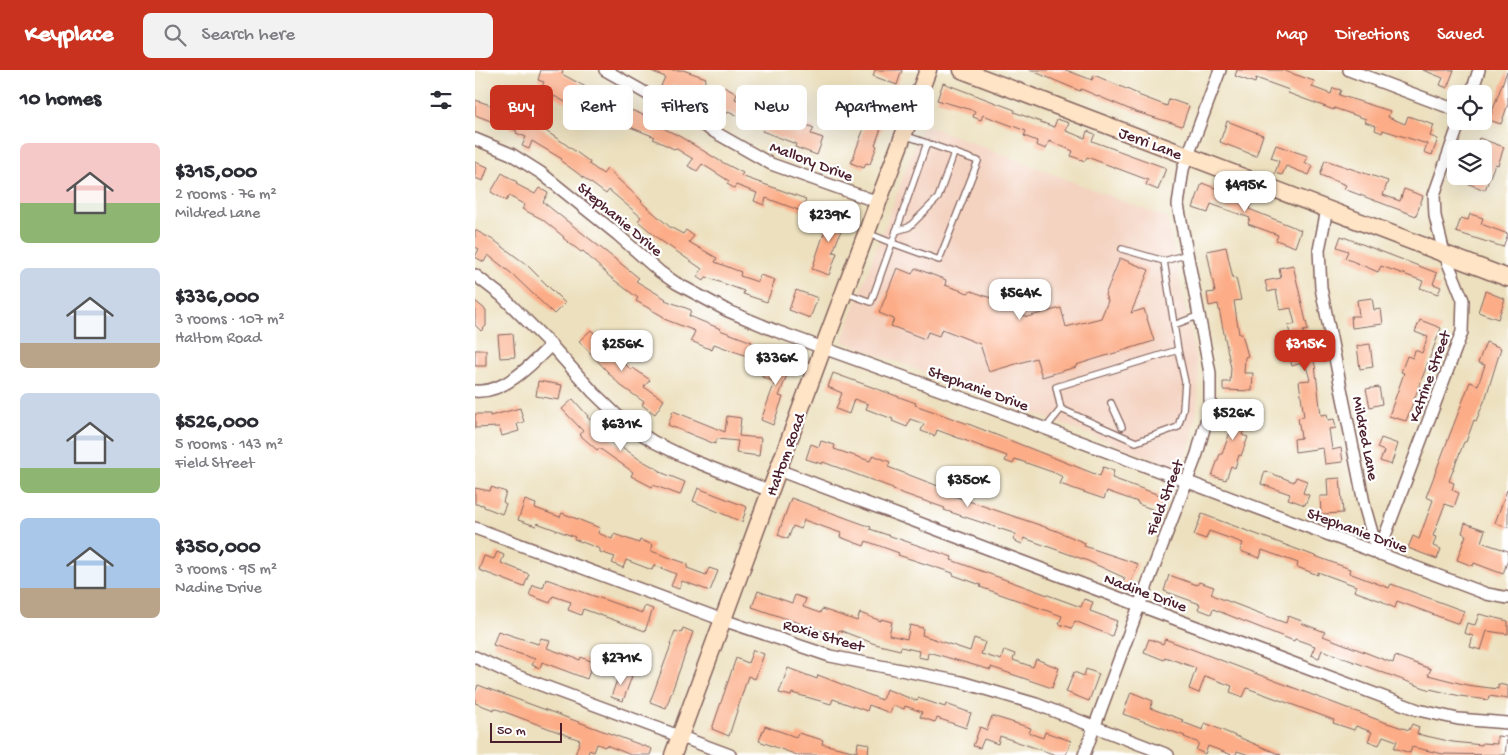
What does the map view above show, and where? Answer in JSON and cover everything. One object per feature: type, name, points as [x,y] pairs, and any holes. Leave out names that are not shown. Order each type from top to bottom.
[{"type":"main road","name":"Haltom Road","points":[[673,755],[928,70]]},
{"type":"main road","name":"Jerri Lane","points":[[962,70],[1508,278]]},
{"type":"street","name":"Mallory Drive","points":[[605,70],[771,164],[878,202]]},
{"type":"street","name":"Field Street","points":[[1084,755],[1187,482],[1205,430],[1210,407],[1210,373],[1178,205],[1183,169],[1220,70]]},
{"type":"street","points":[[1349,70],[1447,107]]},
{"type":"street","points":[[1474,85],[1479,70]]},
{"type":"street","name":"Katrine Street","points":[[1378,554],[1462,332],[1463,300],[1444,253],[1435,216],[1434,195],[1457,130]]},
{"type":"street","name":"Stephanie Drive","points":[[475,139],[511,154],[541,173],[618,235],[644,260],[676,283],[728,311],[1378,554],[1487,594],[1508,598]]},
{"type":"street","name":"Mildred Lane","points":[[1327,209],[1319,250],[1321,288],[1365,508],[1378,554]]},
{"type":"street","points":[[475,275],[502,296],[625,423],[654,442],[770,491]]},
{"type":"street","points":[[475,391],[494,388],[511,380],[528,368],[551,345]]},
{"type":"street","name":"Nadine Drive","points":[[778,470],[1418,710],[1457,719],[1508,723]]},
{"type":"street","name":"Roxie Street","points":[[475,528],[723,620],[830,656],[961,682],[1036,704],[1168,755]]},
{"type":"street","points":[[475,657],[509,673],[730,755]]},
{"type":"lane","points":[[866,233],[939,260],[978,161],[903,135]]},
{"type":"lane","points":[[844,292],[871,302],[927,144]]},
{"type":"lane","points":[[896,231],[909,226],[938,198],[954,153]]},
{"type":"lane","points":[[1122,249],[1164,261],[1188,254]]},
{"type":"lane","points":[[1061,409],[1136,442],[1178,427],[1183,410],[1185,382],[1164,261]]},
{"type":"lane","points":[[1174,325],[1200,315]]},
{"type":"lane","points":[[1061,409],[1055,388],[1178,350]]},
{"type":"lane","points":[[1111,403],[1122,427]]},
{"type":"lane","points":[[1045,429],[1061,409]]},
{"type":"shaded area","points":[[934,128],[1167,218],[1199,375],[1197,410],[1191,440],[1181,469],[842,341],[921,130],[934,130]]},
{"type":"building","points":[[541,70],[563,70],[562,74],[582,85],[563,85],[563,101],[554,96],[553,99],[553,85],[543,85],[544,82],[538,80]]},
{"type":"building","points":[[649,70],[683,70],[706,78],[704,84],[706,85],[661,85],[665,77]]},
{"type":"building","points":[[875,70],[902,70],[897,85],[873,76]]},
{"type":"building","points":[[1030,70],[1066,70],[1092,80],[1094,75],[1167,106],[1169,99],[1189,106],[1182,126],[1136,112]]},
{"type":"building","points":[[1237,70],[1282,70],[1314,81],[1312,87],[1331,94],[1333,88],[1341,90],[1339,95],[1390,111],[1388,117],[1405,124],[1408,116],[1434,125],[1430,136],[1438,139],[1432,155],[1424,152],[1427,144],[1383,130],[1382,133],[1375,130],[1376,126],[1365,122],[1366,119],[1334,108],[1334,110],[1288,93],[1289,90],[1256,78],[1255,83],[1235,76]]},
{"type":"building","points":[[1423,70],[1454,70],[1447,88],[1440,85],[1443,78]]},
{"type":"building","points":[[1507,71],[1508,104],[1501,124],[1492,121],[1492,112]]},
{"type":"building","points":[[943,83],[1054,127],[1057,119],[1069,123],[1066,131],[1085,138],[1087,131],[1095,134],[1092,141],[1166,168],[1158,190],[1146,185],[1148,180],[1087,157],[1085,161],[1071,156],[1073,151],[1049,141],[1046,149],[1036,145],[1037,141],[1024,136],[1026,131],[983,115],[981,120],[973,117],[975,111],[937,100]]},
{"type":"building","points":[[726,88],[736,93],[736,115],[728,112],[727,114]]},
{"type":"building","points":[[475,100],[490,105],[490,121],[475,115]]},
{"type":"building","points":[[633,111],[643,115],[643,130],[667,130],[743,173],[741,176],[806,199],[801,211],[766,198],[764,205],[754,201],[757,193],[736,185],[734,188],[727,184],[729,181],[702,164],[697,171],[688,166],[693,159],[675,148],[653,139],[655,137],[633,128]]},
{"type":"building","points":[[1227,121],[1263,135],[1256,156],[1220,142]]},
{"type":"building","points":[[807,125],[814,128],[811,134],[823,138],[817,155],[795,147],[796,144],[762,131],[807,130]]},
{"type":"building","points":[[514,130],[544,130],[590,162],[589,164],[603,174],[607,169],[670,227],[683,234],[686,230],[694,236],[689,242],[717,258],[715,262],[741,272],[740,276],[758,282],[760,275],[775,280],[767,302],[743,294],[744,291],[706,277],[704,281],[697,277],[702,269],[660,240],[638,221],[641,217],[609,190],[606,194],[561,161],[562,159],[532,141],[529,149],[522,146],[526,137],[516,133],[517,131]]},
{"type":"building","points":[[863,130],[880,130],[870,164],[866,163],[864,168],[851,163]]},
{"type":"building","points":[[1492,143],[1504,147],[1498,165],[1495,164],[1492,172]]},
{"type":"building","points":[[1276,145],[1308,156],[1305,163],[1313,166],[1309,175],[1286,166],[1282,175],[1275,173],[1279,161],[1271,158]]},
{"type":"building","points":[[1325,160],[1388,181],[1383,195],[1400,201],[1404,189],[1423,196],[1416,216],[1344,189],[1346,185],[1320,175]]},
{"type":"building","points":[[475,162],[488,167],[483,181],[475,178]]},
{"type":"building","points":[[502,173],[517,182],[516,184],[535,194],[539,188],[548,193],[543,202],[639,278],[636,281],[665,300],[691,310],[689,316],[752,342],[747,356],[714,344],[712,350],[691,341],[695,331],[664,319],[664,317],[636,301],[638,298],[610,277],[583,251],[581,252],[563,238],[542,219],[522,209],[525,205],[509,196],[506,201],[491,192]]},
{"type":"building","points":[[1202,183],[1251,202],[1249,209],[1301,230],[1295,247],[1276,240],[1278,235],[1248,224],[1250,218],[1211,204],[1208,213],[1193,208]]},
{"type":"building","points":[[1472,185],[1487,185],[1485,190]]},
{"type":"building","points":[[832,209],[847,214],[833,252],[837,253],[829,275],[812,269]]},
{"type":"building","points":[[1470,214],[1483,218],[1481,224],[1508,234],[1503,247],[1456,232],[1461,218],[1468,220]]},
{"type":"building","points":[[475,230],[495,241],[527,265],[565,303],[554,314],[511,273],[488,255],[484,262],[475,257],[479,249],[475,247]]},
{"type":"building","points":[[1341,236],[1437,273],[1433,284],[1441,287],[1438,294],[1420,288],[1423,281],[1381,266],[1378,272],[1345,258],[1348,251],[1337,247]]},
{"type":"building","points":[[1226,247],[1233,279],[1236,278],[1241,300],[1234,301],[1239,334],[1242,334],[1248,356],[1245,357],[1244,373],[1253,373],[1252,391],[1223,390],[1223,382],[1230,382],[1231,368],[1218,304],[1209,306],[1207,293],[1215,292],[1207,251]]},
{"type":"building","points":[[1120,258],[1149,270],[1131,313],[1144,309],[1154,341],[1042,377],[1036,358],[989,372],[980,344],[942,329],[939,336],[928,332],[925,339],[891,326],[894,319],[879,313],[897,268],[912,274],[915,268],[946,280],[945,285],[968,293],[971,291],[1011,305],[1010,310],[1027,317],[1061,308],[1066,327],[1101,318],[1108,301],[1105,295]]},
{"type":"building","points":[[1293,265],[1308,330],[1303,331],[1315,365],[1321,415],[1327,414],[1328,420],[1334,419],[1336,428],[1329,429],[1332,450],[1341,448],[1343,462],[1325,464],[1323,448],[1295,452],[1294,439],[1301,438],[1298,418],[1304,417],[1299,381],[1310,380],[1305,362],[1292,366],[1289,354],[1294,353],[1288,325],[1295,324],[1291,308],[1280,310],[1276,290],[1268,292],[1265,281],[1281,278],[1279,268]]},
{"type":"building","points":[[796,290],[818,298],[810,318],[789,310]]},
{"type":"building","points":[[1485,291],[1505,299],[1498,319],[1478,312]]},
{"type":"building","points":[[1372,298],[1374,310],[1381,309],[1383,324],[1352,328],[1351,316],[1359,316],[1357,300]]},
{"type":"building","points":[[475,301],[486,310],[486,326],[481,331],[475,325]]},
{"type":"building","points":[[1420,320],[1441,328],[1406,421],[1389,416],[1404,373],[1401,372],[1407,356],[1413,358],[1415,350],[1422,353],[1428,337],[1415,332]]},
{"type":"building","points":[[591,330],[631,370],[633,368],[650,380],[644,387],[664,400],[655,414],[642,405],[644,402],[620,385],[579,341]]},
{"type":"building","points":[[513,334],[515,357],[500,358],[498,335]]},
{"type":"building","points":[[1486,342],[1501,348],[1486,397],[1476,421],[1474,420],[1466,442],[1464,442],[1449,481],[1454,483],[1452,490],[1459,493],[1454,507],[1445,504],[1433,536],[1436,537],[1433,546],[1441,549],[1437,559],[1408,548],[1413,536],[1419,539],[1433,500],[1426,497],[1470,382],[1478,385],[1485,365],[1478,363]]},
{"type":"building","points":[[1370,344],[1373,367],[1360,369],[1357,346]]},
{"type":"building","points":[[475,350],[486,350],[486,366],[475,366]]},
{"type":"building","points":[[778,354],[793,359],[779,396],[783,397],[773,425],[761,420],[775,382],[762,377],[767,362],[774,365]]},
{"type":"building","points":[[833,373],[916,403],[915,405],[1100,476],[1103,467],[1114,471],[1112,478],[1165,497],[1160,512],[1107,491],[1104,499],[1060,484],[1063,477],[1055,473],[1015,459],[1013,464],[1005,461],[1007,456],[937,430],[935,436],[921,431],[924,424],[910,419],[907,427],[892,421],[893,419],[866,409],[868,404],[854,399],[849,414],[836,409],[842,393],[828,387]]},
{"type":"building","points":[[538,381],[562,385],[559,400],[536,396]]},
{"type":"building","points":[[1379,387],[1382,404],[1370,407],[1366,389]]},
{"type":"building","points":[[573,399],[587,417],[608,437],[660,472],[685,482],[680,495],[653,485],[652,487],[631,476],[633,472],[599,448],[597,450],[580,435],[583,431],[562,409]]},
{"type":"building","points":[[1231,402],[1251,409],[1242,435],[1248,437],[1235,468],[1231,466],[1226,480],[1212,476],[1235,419],[1226,416]]},
{"type":"building","points":[[520,408],[524,422],[517,424],[519,431],[502,436],[499,427],[475,428],[475,414],[490,414],[490,416]]},
{"type":"building","points":[[673,411],[725,432],[727,416],[741,418],[739,436],[761,438],[759,456],[736,453],[738,441],[717,439],[715,444],[668,425]]},
{"type":"building","points":[[1381,438],[1398,444],[1391,465],[1380,461],[1384,451],[1377,448]]},
{"type":"building","points":[[821,441],[835,445],[834,449],[870,461],[873,455],[890,462],[888,467],[946,489],[945,493],[1057,531],[1085,543],[1084,546],[1138,564],[1129,587],[1122,584],[1125,578],[1088,561],[1024,538],[1022,544],[1013,540],[1016,534],[944,510],[945,508],[893,490],[893,488],[823,462],[822,464],[806,459],[811,444],[819,447]]},
{"type":"building","points":[[1265,471],[1294,482],[1296,477],[1307,481],[1303,493],[1309,495],[1305,505],[1288,499],[1290,494],[1261,484]]},
{"type":"building","points":[[1340,478],[1343,513],[1321,514],[1320,496],[1328,496],[1327,479]]},
{"type":"building","points":[[491,487],[506,492],[503,502],[506,504],[502,514],[484,507],[484,505],[475,504],[475,488],[490,491]]},
{"type":"building","points":[[698,488],[747,507],[742,522],[693,501]]},
{"type":"building","points":[[1508,491],[1508,528],[1495,523]]},
{"type":"building","points":[[791,498],[871,527],[870,529],[952,557],[951,560],[1081,607],[1084,599],[1093,602],[1090,611],[1117,621],[1112,636],[1075,621],[1072,628],[1059,624],[1062,616],[980,587],[981,585],[953,575],[953,573],[898,555],[899,553],[866,541],[864,546],[840,537],[841,533],[804,520],[801,529],[793,526],[788,539],[778,535]]},
{"type":"building","points":[[525,500],[536,504],[535,508],[560,517],[562,513],[600,528],[598,533],[612,539],[614,534],[639,543],[640,540],[653,545],[651,551],[688,564],[687,568],[706,575],[709,568],[718,571],[710,591],[682,581],[679,589],[671,586],[676,574],[654,565],[652,570],[626,560],[623,568],[612,563],[615,557],[574,539],[575,537],[537,523],[536,526],[518,520]]},
{"type":"building","points":[[1202,514],[1350,569],[1349,573],[1389,588],[1391,584],[1464,611],[1459,624],[1397,601],[1395,608],[1354,591],[1356,586],[1318,572],[1318,575],[1297,567],[1298,563],[1262,550],[1260,558],[1240,551],[1243,543],[1209,531],[1206,539],[1194,535]]},
{"type":"building","points":[[1465,523],[1485,530],[1481,542],[1508,551],[1508,559],[1503,574],[1474,563],[1473,566],[1457,560],[1466,535],[1462,533]]},
{"type":"building","points":[[497,552],[504,555],[501,563],[529,574],[524,587],[479,570],[484,556],[494,559]]},
{"type":"building","points":[[1169,575],[1197,585],[1199,582],[1214,587],[1211,594],[1277,620],[1286,623],[1288,616],[1302,621],[1301,623],[1325,632],[1323,636],[1393,663],[1395,656],[1431,669],[1428,675],[1467,685],[1498,689],[1498,684],[1508,686],[1508,699],[1489,696],[1488,700],[1430,690],[1322,650],[1319,658],[1311,655],[1315,646],[1295,639],[1294,641],[1213,609],[1211,614],[1198,609],[1200,604],[1164,591]]},
{"type":"building","points":[[546,579],[642,613],[645,606],[653,609],[645,631],[583,609],[581,615],[568,610],[571,602],[553,596],[550,603],[529,595],[533,585],[543,588]]},
{"type":"building","points":[[758,591],[792,603],[795,595],[806,599],[803,607],[820,613],[822,609],[857,621],[860,613],[881,621],[881,619],[892,622],[889,635],[907,639],[910,625],[923,628],[922,635],[970,651],[974,638],[985,642],[981,654],[1001,660],[1004,650],[1015,654],[1013,660],[1033,667],[1036,659],[1059,668],[1052,688],[991,667],[991,670],[928,652],[927,659],[918,657],[919,651],[901,647],[900,650],[875,644],[839,630],[837,636],[752,607]]},
{"type":"building","points":[[1479,614],[1508,621],[1508,634],[1487,631],[1481,650],[1470,647],[1473,636],[1464,633],[1467,623],[1475,625]]},
{"type":"building","points":[[683,628],[693,632],[666,708],[650,702],[675,631],[681,633]]},
{"type":"building","points":[[498,631],[538,644],[541,638],[550,641],[547,648],[580,660],[581,657],[593,662],[587,679],[542,662],[540,668],[532,665],[535,659],[493,645]]},
{"type":"building","points":[[1149,639],[1163,644],[1165,639],[1381,721],[1409,730],[1412,724],[1419,727],[1417,734],[1453,742],[1482,745],[1482,743],[1497,744],[1497,736],[1507,737],[1505,755],[1443,754],[1412,747],[1410,753],[1394,748],[1397,741],[1383,736],[1379,745],[1368,741],[1372,732],[1356,726],[1354,730],[1333,723],[1334,720],[1247,688],[1243,697],[1230,692],[1232,686],[1205,676],[1199,693],[1189,689],[1196,668],[1165,657],[1164,660],[1144,652]]},
{"type":"building","points":[[753,650],[764,654],[755,679],[748,676],[729,736],[712,729],[736,658],[748,663]]},
{"type":"building","points":[[788,668],[817,679],[818,675],[882,700],[886,689],[917,701],[918,698],[945,707],[946,704],[971,713],[966,728],[937,718],[935,722],[920,717],[922,712],[905,706],[904,709],[893,705],[890,713],[869,705],[867,711],[833,699],[831,704],[792,693],[791,696],[779,693]]},
{"type":"building","points":[[1086,669],[1099,674],[1089,701],[1066,692],[1074,672],[1084,676]]},
{"type":"building","points":[[620,671],[632,676],[623,701],[611,697]]},
{"type":"building","points":[[478,685],[652,749],[650,755],[631,755],[606,745],[605,747],[597,744],[594,752],[589,750],[588,755],[575,755],[580,740],[494,708],[494,710],[475,703],[475,693]]},
{"type":"building","points":[[1131,692],[1153,701],[1150,708],[1183,720],[1182,722],[1203,730],[1205,723],[1281,755],[1249,755],[1237,751],[1236,755],[1232,755],[1208,746],[1205,754],[1196,750],[1199,743],[1185,736],[1123,714]]},
{"type":"building","points":[[992,716],[1031,728],[1029,733],[1043,738],[1045,732],[1071,741],[1066,755],[1056,755],[1000,736],[998,744],[984,739],[980,748],[973,746],[980,727],[987,730]]},
{"type":"building","points":[[765,726],[796,737],[798,733],[823,740],[822,744],[857,752],[858,742],[869,744],[868,755],[797,755],[759,741]]}]
